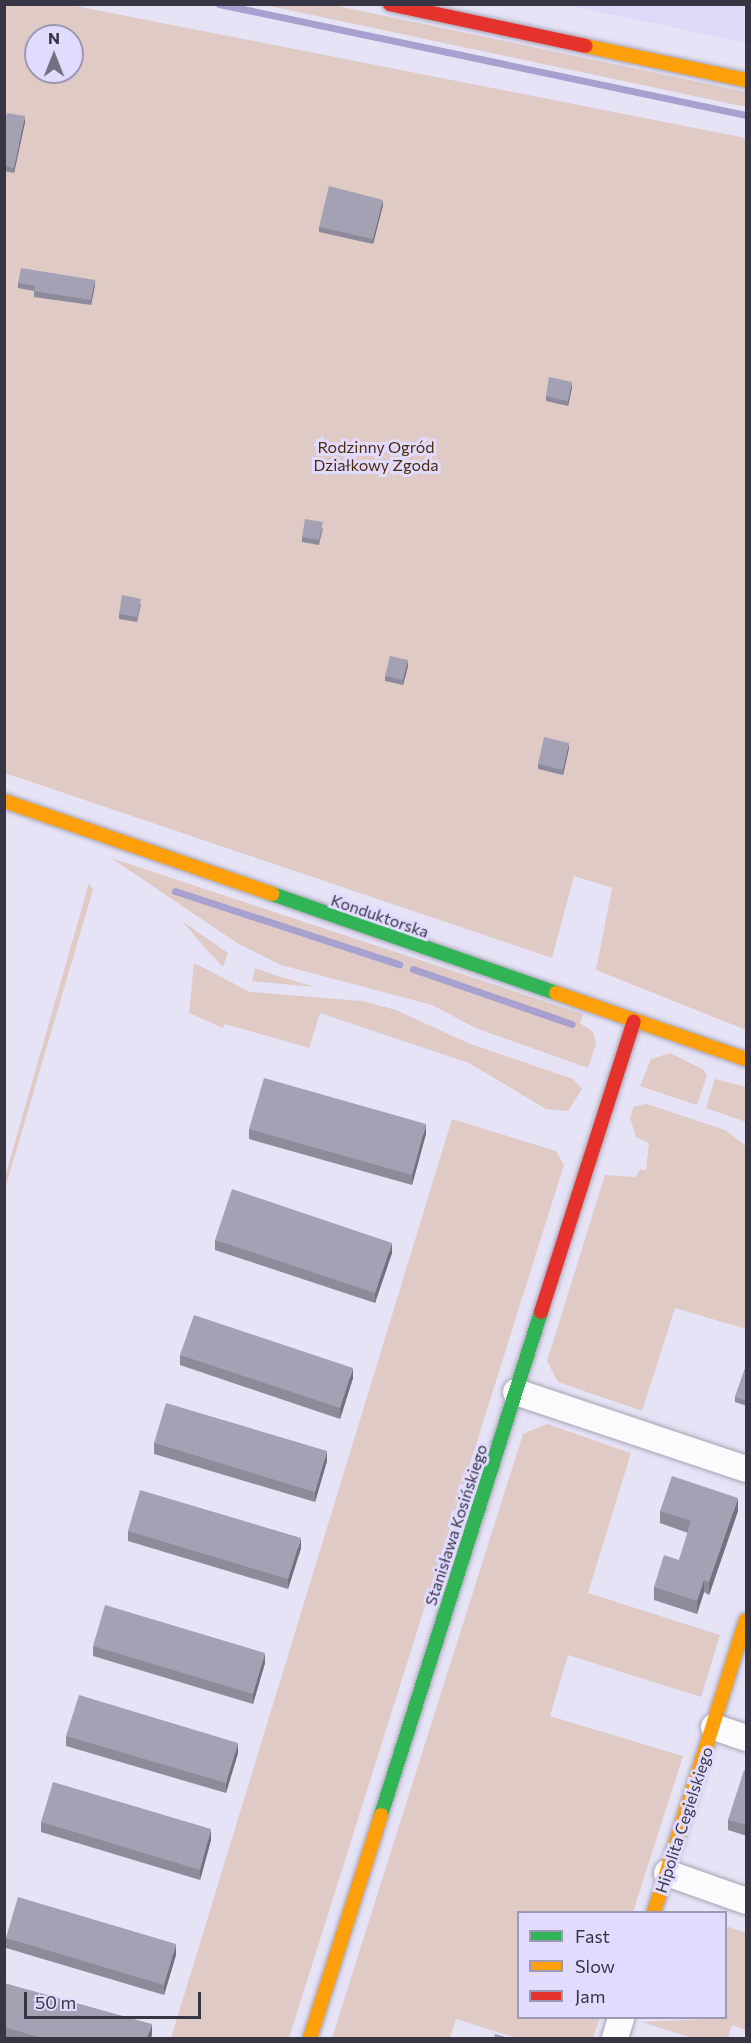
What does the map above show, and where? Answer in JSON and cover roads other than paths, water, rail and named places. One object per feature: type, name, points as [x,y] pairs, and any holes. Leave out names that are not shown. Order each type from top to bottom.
[{"type":"street","points":[[390,4],[747,80]]},
{"type":"street","name":"Konduktorska","points":[[4,801],[747,1059]]},
{"type":"street","name":"Stanisława Kosińskiego","points":[[309,2038],[634,1021]]},
{"type":"street","points":[[516,1392],[747,1469]]},
{"type":"street","name":"Hipolita Cegielskiego","points":[[654,1911],[747,1620]]},
{"type":"street","name":"Hipolita Cegielskiego","points":[[714,1727],[747,1738]]},
{"type":"street","points":[[667,1873],[747,1901]]},
{"type":"street","points":[[615,2038],[621,2019]]},
{"type":"waterway","points":[[219,4],[746,115]]},
{"type":"waterway","points":[[175,891],[399,964]]},
{"type":"waterway","points":[[413,969],[572,1024]]},
{"type":"park label","name":"Rodzinny Ogród Działkowy Zgoda","points":[[376,456]]}]
